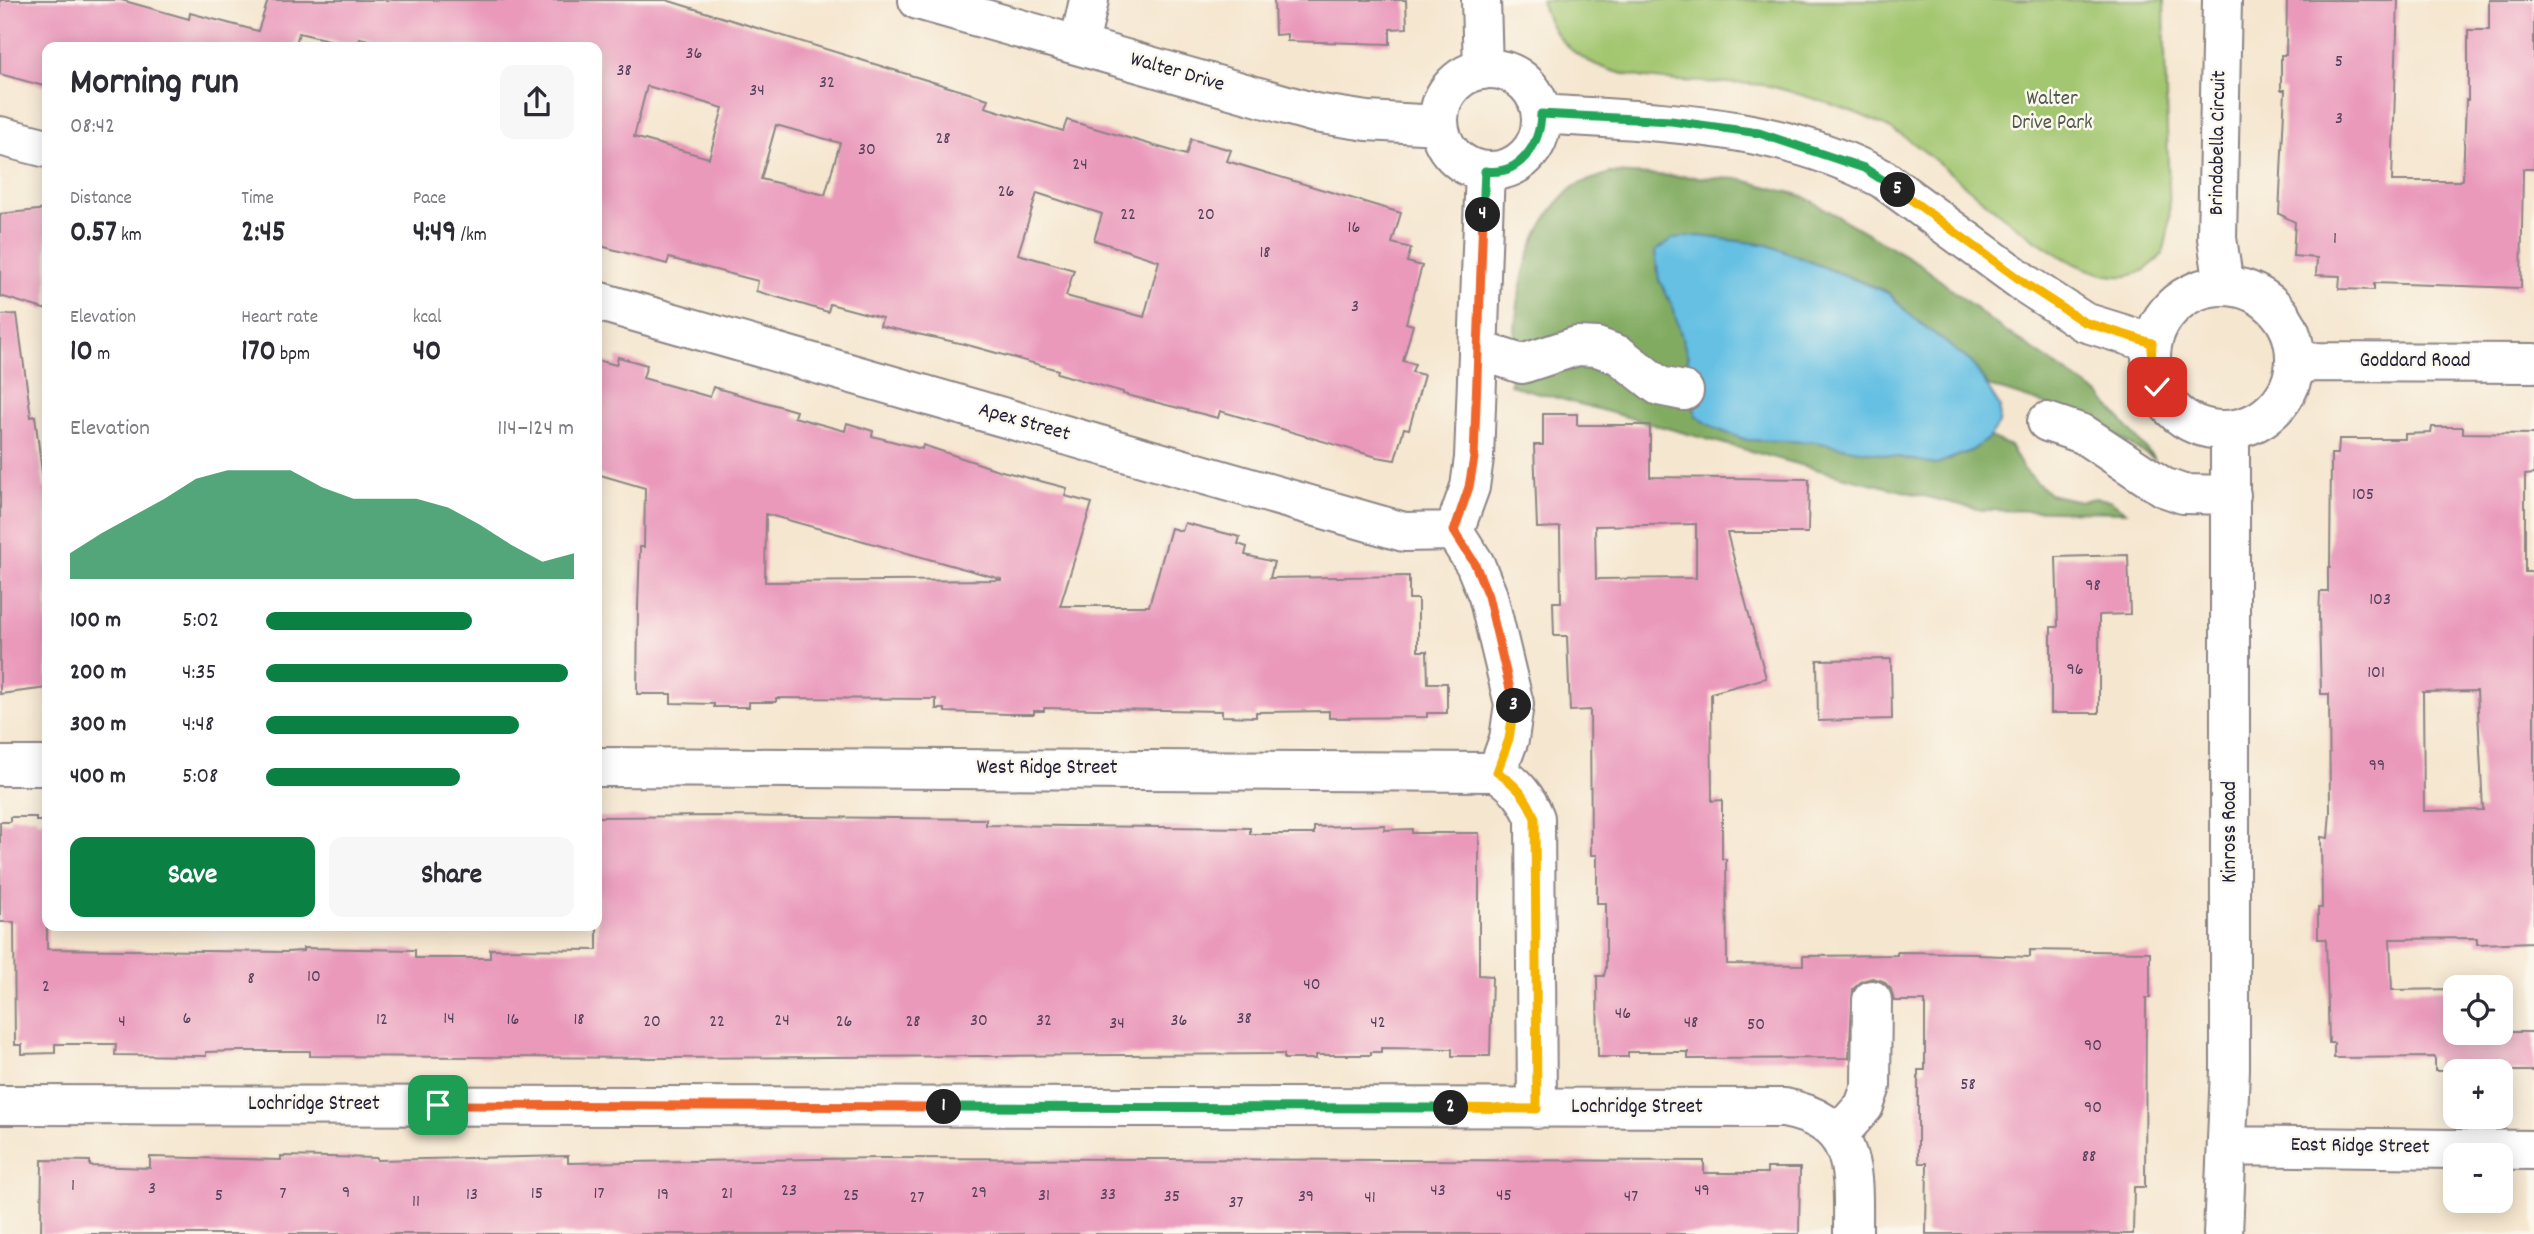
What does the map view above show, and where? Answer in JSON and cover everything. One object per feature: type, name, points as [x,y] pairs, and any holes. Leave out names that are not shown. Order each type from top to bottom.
[{"type":"street","name":"Walter Drive","points":[[918,0],[1315,113],[1367,121],[1439,125]]},
{"type":"street","points":[[1079,45],[1088,0]]},
{"type":"street","points":[[1481,0],[1483,71]]},
{"type":"street","name":"Brindabella Circuit","points":[[2222,0],[2217,238],[2224,286]]},
{"type":"street","points":[[1483,71],[1504,71],[1518,78],[1537,100],[1541,114],[1540,131],[1534,146],[1523,159],[1509,168],[1485,171],[1462,164],[1451,154],[1443,141],[1439,125],[1440,109],[1446,93],[1458,80],[1483,71]]},
{"type":"street","points":[[1541,114],[1671,121],[1759,133],[1864,168],[1883,179],[2027,285],[2084,322],[2152,343]]},
{"type":"street","points":[[0,136],[42,147]]},
{"type":"street","points":[[1485,171],[1474,458],[1469,487],[1454,531],[1475,564],[1488,596],[1514,704],[1509,739],[1497,772],[1515,784],[1526,798],[1535,818],[1537,1109]]},
{"type":"street","points":[[2224,286],[2247,289],[2268,300],[2284,317],[2293,339],[2296,362],[2292,382],[2275,408],[2250,425],[2230,430],[2207,428],[2186,420],[2168,406],[2157,387],[2151,365],[2152,343],[2161,320],[2178,302],[2200,289],[2224,286]]},
{"type":"street","name":"Apex Street","points":[[602,302],[1404,532],[1454,531]]},
{"type":"street","points":[[1478,350],[1522,364],[1577,346],[1597,347],[1619,355],[1659,386],[1684,391]]},
{"type":"street","name":"Goddard Road","points":[[2296,362],[2534,363]]},
{"type":"street","points":[[2047,422],[2084,435],[2163,487],[2183,494],[2231,495]]},
{"type":"street","name":"Kinross Road","points":[[2223,1234],[2228,1146],[2230,430]]},
{"type":"street","points":[[0,766],[42,766]]},
{"type":"street","name":"West Ridge Street","points":[[602,767],[1497,772]]},
{"type":"street","points":[[1853,1234],[1853,1171],[1838,1135],[1864,1106],[1871,1086],[1872,1000]]},
{"type":"street","name":"Lochridge Street","points":[[0,1105],[1784,1108],[1808,1113],[1824,1122],[1838,1135]]},
{"type":"street","name":"East Ridge Street","points":[[2228,1146],[2534,1150]]},
{"type":"green space","name":"Walter Drive Park","points":[[1541,0],[2164,0],[2169,207],[2168,231],[2162,254],[2151,265],[2126,276],[2095,272],[2060,256],[2024,232],[1925,152],[1903,136],[1872,120],[1840,107],[1768,86],[1672,81],[1616,72],[1591,62],[1569,48],[1552,28]]},
{"type":"green space","points":[[1610,173],[1739,179],[1803,196],[1920,264],[1991,321],[2101,396],[2155,460],[2085,417],[1988,386],[1972,363],[1910,315],[1888,292],[1768,245],[1659,280],[1672,305],[1688,357],[1686,375],[1696,416],[1716,429],[1747,440],[1815,442],[1936,464],[1971,451],[1990,437],[2010,446],[2024,470],[2049,494],[2080,501],[2094,498],[2110,500],[2126,512],[1981,510],[1837,475],[1510,385],[1522,280],[1539,231],[1553,209],[1571,189]]},
{"type":"water","points":[[1699,236],[1768,245],[1888,293],[1910,315],[1972,363],[2000,407],[1999,424],[1990,437],[1971,451],[1936,464],[1815,442],[1747,440],[1716,429],[1696,416],[1686,375],[1688,357],[1672,305],[1659,280],[1655,252],[1674,238]]},
{"type":"building","points":[[0,0],[121,0],[189,19],[190,13],[258,31],[268,0],[666,0],[988,99],[985,107],[1063,131],[1067,120],[1186,155],[1191,139],[1231,150],[1227,161],[1401,213],[1392,243],[1411,248],[1407,262],[1422,266],[1406,323],[1413,325],[1403,361],[1415,364],[1412,372],[1424,375],[1409,429],[1404,428],[1395,460],[1220,411],[1218,418],[1123,394],[1057,373],[1058,370],[964,344],[880,326],[882,318],[830,304],[828,312],[756,291],[758,281],[669,258],[667,264],[602,246],[602,42],[376,42],[360,38],[359,42],[337,42],[299,33],[296,42],[42,42],[42,86],[0,74]],"holes":[[[647,86],[723,108],[709,158],[634,137]],[[776,125],[840,143],[825,195],[761,179]],[[1037,193],[1102,214],[1094,240],[1159,261],[1144,317],[1066,296],[1074,270],[1018,254]]]},
{"type":"building","points":[[1274,0],[1406,0],[1407,28],[1390,29],[1390,44],[1287,41],[1287,34],[1275,35]]},
{"type":"building","points":[[2287,0],[2398,0],[2392,181],[2460,181],[2463,179],[2468,100],[2468,30],[2489,30],[2489,0],[2534,0],[2534,169],[2523,169],[2521,288],[2374,283],[2374,290],[2339,289],[2340,276],[2316,275],[2317,258],[2293,256],[2295,222],[2279,214],[2285,90],[2281,90],[2281,55],[2286,55]]},
{"type":"building","points":[[42,210],[42,309],[0,296],[0,214]]},
{"type":"building","points":[[17,314],[31,417],[35,416],[42,472],[42,689],[0,694],[0,315]]},
{"type":"building","points":[[618,357],[647,365],[643,378],[710,397],[713,387],[796,411],[794,417],[845,431],[847,423],[873,431],[872,436],[922,449],[923,445],[998,470],[1067,488],[1065,496],[1092,503],[1060,606],[1149,606],[1171,528],[1182,531],[1185,523],[1240,537],[1238,544],[1247,547],[1245,555],[1274,562],[1270,578],[1409,576],[1409,599],[1418,599],[1418,651],[1427,651],[1428,683],[1447,683],[1447,713],[1427,713],[1427,717],[1329,718],[1329,711],[1256,712],[1256,717],[1222,716],[1222,711],[1044,708],[1044,711],[1034,711],[1034,714],[1008,714],[945,712],[945,709],[936,709],[936,699],[776,698],[776,702],[749,702],[749,707],[714,707],[714,704],[671,703],[671,694],[637,694],[640,547],[644,547],[645,488],[602,475],[602,361],[616,365]],"holes":[[[766,514],[1001,579],[765,582]]]},
{"type":"building","points":[[1543,414],[1577,414],[1577,425],[1650,425],[1650,477],[1809,479],[1808,533],[1727,533],[1766,678],[1711,693],[1712,801],[1722,800],[1722,859],[1726,859],[1727,964],[1803,965],[1803,956],[1897,955],[1897,952],[2030,957],[2030,950],[2150,952],[2150,998],[2146,998],[2145,1187],[2134,1187],[2133,1234],[1926,1234],[1927,1163],[1919,1163],[1918,1155],[1918,1070],[1925,1070],[1925,1001],[1894,1001],[1891,989],[1883,981],[1872,978],[1862,981],[1853,989],[1849,1058],[1688,1059],[1688,1052],[1628,1052],[1628,1057],[1598,1057],[1597,976],[1604,976],[1606,968],[1606,903],[1597,903],[1597,855],[1591,855],[1590,710],[1570,711],[1567,636],[1554,636],[1553,602],[1561,602],[1560,527],[1537,528],[1534,445],[1543,445]],"holes":[[[1696,524],[1696,578],[1596,579],[1595,526]]]},
{"type":"building","points":[[2432,427],[2463,427],[2463,433],[2534,434],[2534,474],[2525,475],[2525,572],[2534,572],[2534,942],[2477,944],[2477,938],[2390,939],[2392,990],[2443,989],[2443,1045],[2513,1045],[2513,1032],[2534,1032],[2534,1071],[2513,1071],[2513,1059],[2443,1059],[2443,1071],[2435,1071],[2435,1057],[2334,1058],[2334,1043],[2329,1043],[2326,939],[2318,939],[2318,908],[2322,908],[2321,837],[2328,838],[2330,812],[2329,694],[2321,694],[2319,617],[2320,592],[2328,592],[2330,567],[2331,454],[2338,454],[2339,439],[2405,439],[2405,434],[2431,433]],"holes":[[[2477,691],[2483,810],[2424,811],[2423,692]]]},
{"type":"building","points":[[2128,555],[2130,614],[2099,615],[2099,713],[2051,713],[2051,627],[2058,627],[2056,557]]},
{"type":"building","points":[[1891,659],[1892,719],[1818,721],[1817,660]]},
{"type":"building","points":[[10,817],[36,817],[36,821],[42,821],[42,931],[47,931],[47,949],[286,952],[303,951],[303,948],[415,950],[415,958],[490,958],[490,949],[597,950],[597,931],[602,931],[602,817],[986,819],[986,825],[1250,828],[1250,834],[1314,834],[1314,827],[1385,825],[1384,830],[1412,829],[1412,833],[1479,833],[1479,975],[1492,976],[1490,1056],[1452,1056],[1452,1049],[1381,1048],[1381,1052],[1371,1052],[1371,1055],[1316,1055],[1316,1059],[1284,1059],[1284,1054],[661,1058],[310,1056],[310,1051],[206,1052],[206,1056],[115,1055],[116,1044],[55,1044],[55,1053],[22,1054],[22,1045],[15,1045],[14,922],[0,922],[0,822],[10,822]]},
{"type":"building","points":[[281,1156],[377,1160],[568,1156],[568,1163],[880,1158],[1704,1161],[1704,1173],[1767,1173],[1767,1168],[1800,1168],[1799,1234],[41,1234],[42,1160],[90,1161],[90,1166],[150,1168],[150,1157],[281,1160]]},
{"type":"route","points":[[438,1105],[1537,1109],[1535,818],[1526,798],[1515,784],[1497,772],[1509,739],[1514,704],[1488,596],[1475,564],[1454,531],[1469,487],[1474,458],[1485,171],[1509,168],[1523,159],[1534,146],[1540,131],[1541,114],[1671,121],[1759,133],[1864,168],[1883,179],[2027,285],[2084,322],[2152,343],[2151,365],[2157,387]]}]
